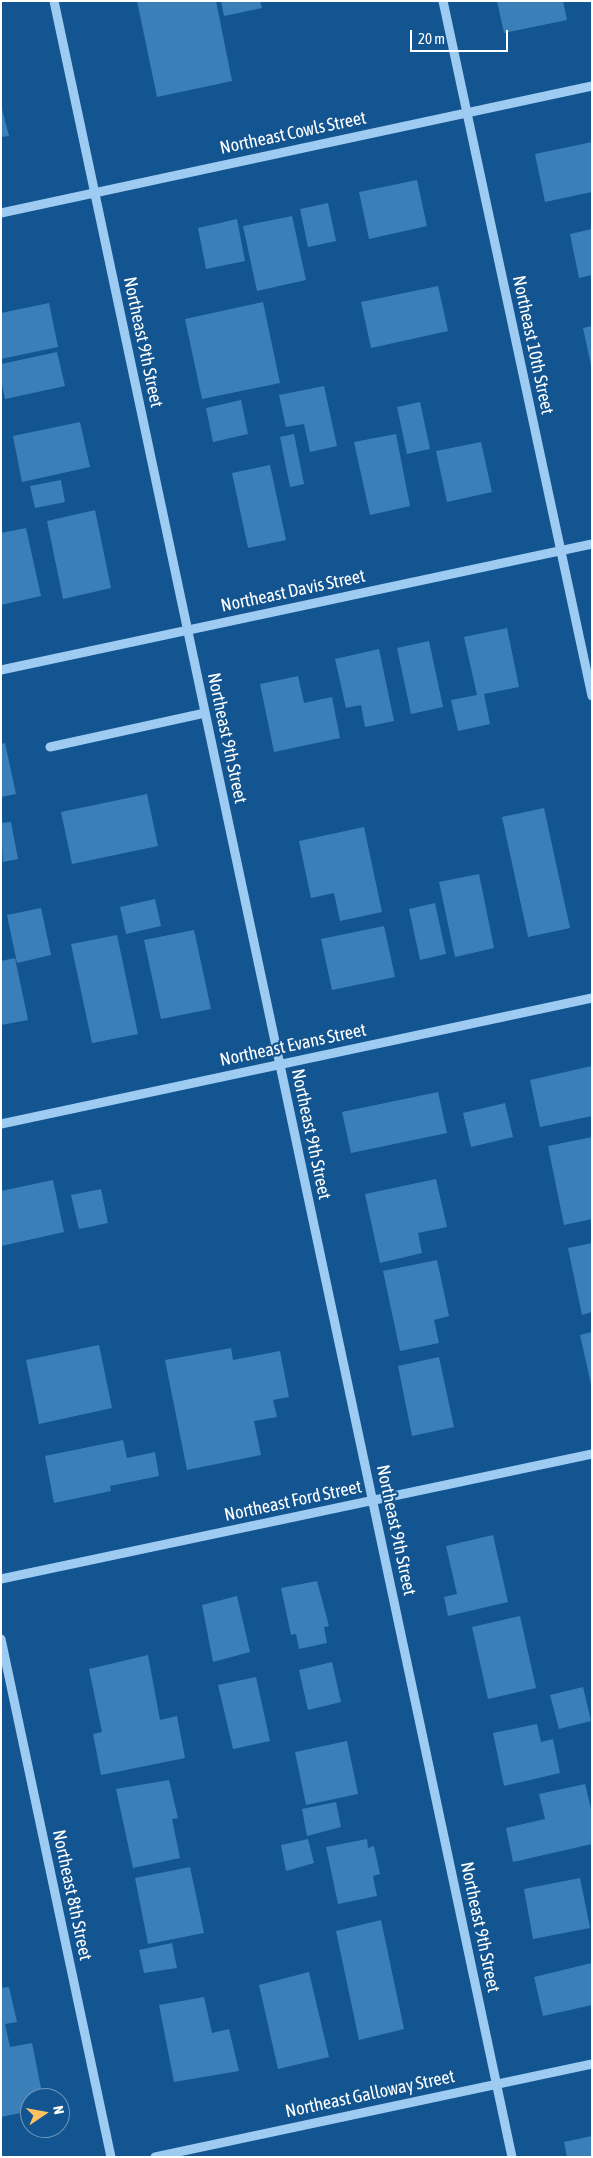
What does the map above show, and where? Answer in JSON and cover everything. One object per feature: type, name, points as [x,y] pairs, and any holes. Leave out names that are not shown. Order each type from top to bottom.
[{"type":"street","name":"Northeast 9th Street","points":[[54,1],[512,2157]]},
{"type":"street","name":"Northeast 10th Street","points":[[443,1],[592,696]]},
{"type":"street","name":"Northeast Cowls Street","points":[[1,213],[592,86]]},
{"type":"street","name":"Northeast Davis Street","points":[[1,670],[592,544]]},
{"type":"street","points":[[50,747],[205,713]]},
{"type":"street","name":"Northeast Evans Street","points":[[1,1124],[592,998]]},
{"type":"street","name":"Northeast Ford Street","points":[[1,1579],[592,1454]]},
{"type":"street","name":"Northeast 8th Street","points":[[1,1639],[111,2157]]},
{"type":"street","name":"Northeast Galloway Street","points":[[156,2157],[592,2064]]},
{"type":"building","points":[[137,1],[216,1],[232,81],[157,97]]},
{"type":"building","points":[[221,1],[260,1],[262,8],[224,16]]},
{"type":"building","points":[[497,1],[563,1],[567,20],[504,33]]},
{"type":"building","points":[[1,105],[9,136],[1,137]]},
{"type":"building","points":[[592,142],[592,192],[545,202],[535,154]]},
{"type":"building","points":[[417,180],[427,226],[369,239],[359,192]]},
{"type":"building","points":[[328,203],[336,241],[308,247],[300,209]]},
{"type":"building","points":[[292,216],[306,280],[257,291],[243,226]]},
{"type":"building","points":[[237,219],[245,261],[206,269],[198,228]]},
{"type":"building","points":[[592,229],[592,275],[579,278],[570,234]]},
{"type":"building","points":[[438,286],[448,331],[371,348],[361,302]]},
{"type":"building","points":[[263,302],[280,383],[202,399],[185,319]]},
{"type":"building","points":[[49,303],[58,347],[1,359],[1,313]]},
{"type":"building","points":[[592,326],[592,365],[591,365],[583,328]]},
{"type":"building","points":[[57,352],[65,386],[5,399],[1,380],[1,364]]},
{"type":"building","points":[[324,386],[337,446],[310,452],[304,424],[286,427],[279,395]]},
{"type":"building","points":[[241,400],[248,434],[213,442],[206,408]]},
{"type":"building","points":[[420,402],[430,449],[407,454],[397,407]]},
{"type":"building","points":[[80,422],[90,467],[22,482],[13,436]]},
{"type":"building","points":[[294,434],[304,484],[290,487],[280,437]]},
{"type":"building","points":[[396,434],[410,506],[370,515],[354,442]]},
{"type":"building","points":[[481,442],[492,492],[447,502],[436,451]]},
{"type":"building","points":[[270,465],[286,540],[248,548],[232,473]]},
{"type":"building","points":[[61,480],[65,502],[35,508],[30,486]]},
{"type":"building","points":[[95,510],[111,588],[63,599],[47,521]]},
{"type":"building","points":[[26,528],[41,596],[1,605],[1,533]]},
{"type":"building","points":[[507,628],[519,687],[484,694],[490,724],[458,731],[451,700],[477,695],[464,637]]},
{"type":"building","points":[[429,641],[443,707],[411,714],[397,648]]},
{"type":"building","points":[[379,649],[394,721],[365,727],[361,705],[346,708],[335,659]]},
{"type":"building","points":[[298,676],[304,703],[332,697],[340,738],[274,752],[260,684]]},
{"type":"building","points":[[5,743],[16,794],[1,797],[1,744]]},
{"type":"building","points":[[147,794],[158,846],[72,864],[61,812]]},
{"type":"building","points":[[544,808],[570,928],[528,937],[502,817]]},
{"type":"building","points":[[11,822],[18,859],[3,862],[1,823]]},
{"type":"building","points":[[364,827],[382,912],[340,921],[334,893],[311,898],[299,841]]},
{"type":"building","points":[[479,874],[494,948],[455,957],[439,882]]},
{"type":"building","points":[[155,899],[161,926],[126,934],[120,907]]},
{"type":"building","points":[[435,903],[446,954],[420,960],[409,909]]},
{"type":"building","points":[[41,908],[51,955],[17,963],[7,915]]},
{"type":"building","points":[[384,926],[395,977],[332,990],[321,939]]},
{"type":"building","points":[[194,930],[211,1009],[161,1019],[144,940]]},
{"type":"building","points":[[117,935],[138,1034],[92,1043],[71,944]]},
{"type":"building","points":[[15,958],[28,1020],[1,1025],[1,961]]},
{"type":"building","points":[[592,1066],[592,1116],[540,1127],[530,1080]]},
{"type":"building","points":[[438,1092],[447,1133],[351,1153],[342,1112]]},
{"type":"building","points":[[505,1103],[513,1137],[471,1147],[463,1113]]},
{"type":"building","points":[[592,1137],[592,1219],[564,1225],[548,1146]]},
{"type":"building","points":[[436,1179],[447,1227],[418,1233],[422,1253],[380,1263],[365,1194]]},
{"type":"building","points":[[53,1180],[64,1232],[1,1246],[1,1191]]},
{"type":"building","points":[[101,1189],[108,1223],[79,1229],[71,1195]]},
{"type":"building","points":[[592,1243],[592,1312],[582,1315],[568,1248]]},
{"type":"building","points":[[437,1260],[449,1316],[434,1320],[439,1343],[400,1351],[383,1271]]},
{"type":"building","points":[[592,1332],[592,1384],[591,1384],[580,1335]]},
{"type":"building","points":[[99,1345],[112,1408],[39,1424],[26,1360]]},
{"type":"building","points":[[231,1348],[233,1360],[280,1351],[289,1397],[273,1400],[277,1417],[254,1421],[261,1455],[187,1470],[165,1360]]},
{"type":"building","points":[[439,1357],[454,1427],[412,1436],[398,1366]]},
{"type":"building","points":[[123,1440],[127,1458],[155,1452],[159,1476],[110,1486],[111,1491],[54,1503],[45,1456]]},
{"type":"building","points":[[493,1535],[508,1602],[448,1616],[444,1597],[457,1594],[446,1546]]},
{"type":"building","points":[[317,1581],[329,1626],[324,1627],[327,1643],[299,1649],[296,1634],[291,1635],[281,1588]]},
{"type":"building","points":[[237,1596],[250,1652],[213,1662],[202,1605]]},
{"type":"building","points":[[520,1616],[536,1688],[488,1699],[472,1627]]},
{"type":"building","points":[[148,1655],[160,1720],[177,1716],[185,1758],[101,1775],[93,1734],[102,1732],[89,1669]]},
{"type":"building","points":[[332,1662],[341,1702],[308,1710],[299,1670]]},
{"type":"building","points":[[256,1677],[270,1741],[233,1749],[218,1685]]},
{"type":"building","points":[[583,1687],[591,1721],[559,1729],[550,1695]]},
{"type":"building","points":[[537,1724],[541,1742],[553,1739],[560,1773],[504,1786],[493,1733]]},
{"type":"building","points":[[347,1741],[358,1794],[306,1805],[295,1752]]},
{"type":"building","points":[[169,1780],[178,1818],[172,1819],[180,1858],[133,1868],[116,1789]]},
{"type":"building","points":[[585,1784],[592,1813],[592,1844],[513,1862],[506,1828],[545,1819],[539,1794]]},
{"type":"building","points":[[336,1802],[341,1827],[307,1836],[302,1809]]},
{"type":"building","points":[[308,1839],[314,1863],[286,1871],[281,1845]]},
{"type":"building","points":[[367,1839],[368,1848],[374,1846],[380,1874],[373,1876],[377,1896],[338,1904],[326,1847]]},
{"type":"building","points":[[190,1867],[204,1933],[148,1944],[135,1878]]},
{"type":"building","points":[[580,1878],[590,1928],[533,1939],[524,1889]]},
{"type":"building","points":[[381,1920],[404,2029],[359,2040],[336,1931]]},
{"type":"building","points":[[172,1943],[177,1968],[144,1973],[139,1950]]},
{"type":"building","points":[[592,1963],[592,2005],[543,2016],[534,1977]]},
{"type":"building","points":[[309,1972],[329,2057],[278,2069],[259,1985]]},
{"type":"building","points":[[9,1987],[17,2022],[5,2024],[10,2047],[32,2043],[41,2088],[20,2088],[20,2113],[1,2117],[1,1988]]},
{"type":"building","points":[[204,1997],[212,2033],[229,2029],[239,2071],[174,2082],[159,2005]]},
{"type":"building","points":[[592,2136],[592,2157],[567,2157],[564,2142]]}]
